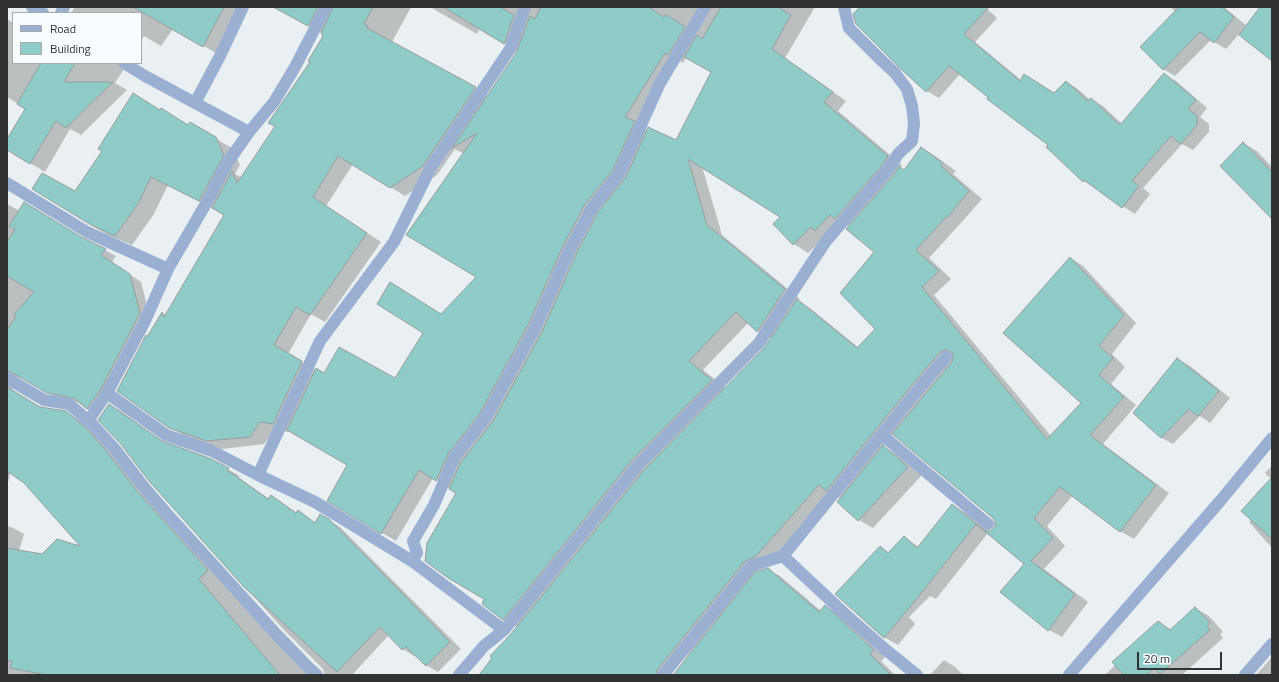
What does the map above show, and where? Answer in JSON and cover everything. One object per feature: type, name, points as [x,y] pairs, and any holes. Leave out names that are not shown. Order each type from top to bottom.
[{"type":"street","points":[[32,7],[41,12]]},
{"type":"street","points":[[195,103],[220,56],[243,7]]},
{"type":"street","points":[[88,421],[107,393],[144,323],[168,269],[228,162],[249,132],[274,102],[295,67],[326,7]]},
{"type":"street","points":[[258,475],[320,341],[394,242],[431,167],[510,48],[525,7]]},
{"type":"street","points":[[412,561],[417,553],[413,541],[434,505],[454,458],[486,417],[535,328],[569,251],[592,208],[619,174],[659,85],[705,7]]},
{"type":"street","points":[[459,675],[484,646],[504,630],[638,465],[759,343],[826,241],[890,167],[898,154],[912,141],[914,123],[912,106],[907,89],[896,73],[849,28],[844,7]]},
{"type":"street","points":[[126,64],[249,132]]},
{"type":"street","points":[[7,183],[87,232],[168,269]]},
{"type":"street","points":[[663,675],[751,566],[783,556],[946,357]]},
{"type":"street","points":[[7,378],[44,400],[69,404],[88,421],[114,448],[143,486],[283,642],[317,675]]},
{"type":"street","points":[[107,393],[166,435],[212,451],[315,502],[412,561],[504,630]]},
{"type":"street","points":[[882,435],[988,524]]},
{"type":"street","points":[[1069,675],[1221,500],[1272,438]]},
{"type":"street","points":[[783,556],[845,614],[917,675]]},
{"type":"street","points":[[1245,675],[1272,644]]},
{"type":"building","points":[[133,7],[224,7],[203,47]]},
{"type":"building","points":[[273,7],[318,7],[308,26]]},
{"type":"building","points":[[333,7],[373,7],[364,24],[368,26],[367,28],[476,87],[422,167],[390,188],[338,156],[313,197],[367,233],[310,315],[296,307],[274,345],[302,361],[273,424],[260,422],[250,437],[207,441],[169,428],[117,391],[146,335],[147,337],[162,312],[164,317],[224,215],[212,208],[232,171],[237,183],[275,126],[268,123],[310,62],[308,61],[323,36],[321,33]]},
{"type":"building","points":[[443,7],[500,7],[514,15],[504,44]]},
{"type":"building","points":[[541,7],[649,7],[664,17],[666,14],[685,27],[668,55],[665,53],[625,117],[635,121],[613,170],[585,204],[562,248],[528,325],[480,413],[448,454],[436,481],[419,470],[381,534],[327,501],[347,465],[287,430],[316,368],[324,373],[339,347],[395,378],[423,333],[377,304],[390,282],[441,314],[476,277],[406,235],[477,133],[452,148],[516,53],[530,16],[535,19]]},
{"type":"building","points":[[721,7],[778,7],[791,15],[772,49],[833,92],[824,102],[888,156],[884,163],[835,219],[830,215],[815,231],[811,227],[793,245],[773,224],[780,217],[688,159],[707,225],[785,289],[757,332],[736,312],[689,361],[712,380],[632,460],[503,620],[482,604],[484,599],[448,578],[425,561],[427,543],[456,493],[449,489],[461,462],[493,421],[542,332],[576,254],[598,212],[626,177],[648,127],[676,140],[711,72],[684,57],[697,35],[702,39]]},
{"type":"building","points":[[860,7],[989,7],[964,34],[1020,81],[1024,74],[1054,93],[1066,81],[1088,101],[1091,98],[1120,125],[1164,73],[1196,100],[1188,109],[1197,116],[1197,125],[1181,144],[1171,136],[1132,181],[1139,186],[1122,208],[1084,180],[1083,182],[1046,147],[1048,145],[987,99],[988,97],[949,66],[926,92],[856,24],[853,14]]},
{"type":"building","points":[[1179,7],[1222,7],[1234,17],[1214,43],[1200,32],[1163,70],[1140,47]]},
{"type":"building","points":[[1260,7],[1272,7],[1272,61],[1239,35]]},
{"type":"building","points":[[40,64],[74,64],[64,82],[113,82],[66,128],[56,121],[30,164],[7,150],[7,139],[25,109],[17,104]]},
{"type":"building","points":[[133,93],[188,125],[190,122],[216,137],[224,155],[199,201],[151,177],[138,204],[115,236],[91,225],[32,189],[42,173],[75,191],[102,151],[98,149]]},
{"type":"building","points":[[1243,142],[1272,172],[1272,219],[1220,166]]},
{"type":"building","points":[[921,147],[943,163],[941,166],[969,191],[947,218],[946,217],[916,250],[939,271],[922,287],[1047,439],[1081,403],[1003,333],[1070,257],[1124,315],[1099,346],[1113,358],[1099,375],[1124,397],[1090,435],[1156,485],[1120,532],[1060,487],[1034,518],[1053,538],[1031,561],[1075,594],[1048,631],[1000,592],[1024,564],[976,524],[884,638],[835,594],[880,546],[888,553],[904,536],[917,548],[952,504],[984,530],[991,531],[995,526],[993,518],[892,434],[952,362],[953,354],[948,350],[944,350],[940,352],[916,380],[826,491],[819,485],[755,557],[745,561],[657,670],[656,675],[479,675],[492,658],[490,656],[510,635],[644,470],[764,348],[797,299],[857,348],[875,329],[840,293],[874,252],[846,229],[896,172],[899,166],[904,170]]},
{"type":"building","points":[[24,202],[83,238],[106,249],[101,255],[130,274],[140,313],[101,389],[87,409],[74,398],[47,393],[7,371],[7,330],[16,316],[14,314],[34,292],[7,276],[7,242],[15,229],[9,226]]},
{"type":"building","points":[[1177,358],[1219,391],[1198,416],[1189,409],[1161,438],[1133,413]]},
{"type":"building","points":[[7,387],[40,407],[66,411],[87,429],[108,453],[137,491],[208,570],[199,579],[280,675],[47,675],[10,668],[12,661],[7,660],[7,548],[42,554],[57,539],[80,546],[24,483],[7,471]]},
{"type":"building","points":[[109,404],[162,441],[209,458],[229,468],[227,470],[268,499],[271,495],[296,513],[298,510],[315,523],[320,514],[329,519],[450,642],[426,666],[406,647],[402,650],[380,627],[337,672],[244,587],[149,481],[120,443],[98,420]]},
{"type":"building","points":[[883,445],[908,467],[858,521],[837,502]]},
{"type":"building","points":[[1272,477],[1272,539],[1241,511]]},
{"type":"building","points":[[768,568],[819,612],[825,605],[874,650],[870,654],[891,675],[673,675],[755,572]]},
{"type":"building","points":[[1195,607],[1210,623],[1207,626],[1210,630],[1160,674],[1154,668],[1147,675],[1124,675],[1112,662],[1158,621],[1170,630]]}]
